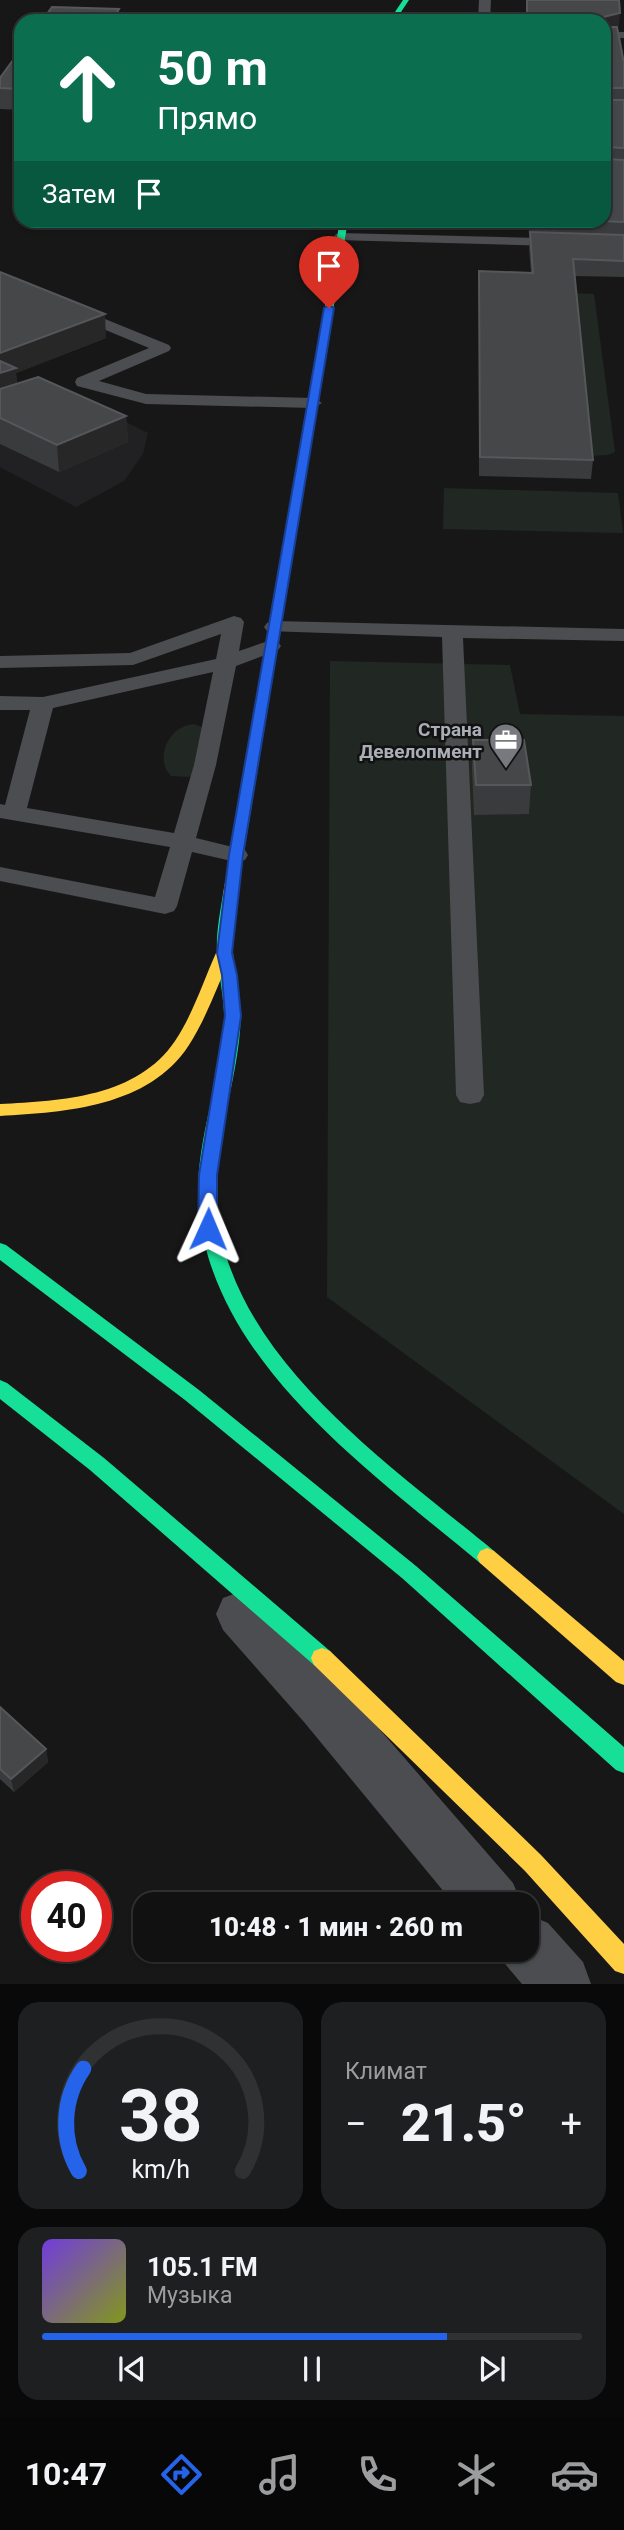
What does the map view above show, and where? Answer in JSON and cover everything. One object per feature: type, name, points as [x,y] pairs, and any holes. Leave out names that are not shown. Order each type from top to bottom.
[{"type":"main road","points":[[0,1110],[48,1108],[97,1096],[141,1081],[173,1056],[224,953],[236,855],[343,228]]},
{"type":"main road","points":[[224,953],[230,975],[233,1016],[208,1175],[208,1229],[221,1276],[244,1322],[289,1381],[329,1421],[624,1675]]},
{"type":"main road","points":[[0,1250],[192,1395],[409,1572],[624,1762]]},
{"type":"main road","points":[[0,1388],[97,1464],[311,1648],[533,1863],[624,1962]]},
{"type":"street","points":[[97,1464],[234,1606],[314,1694],[482,1892]]},
{"type":"street","points":[[539,1958],[561,1984]]},
{"type":"lane","points":[[460,240],[461,228]]},
{"type":"lane","points":[[341,237],[624,244]]},
{"type":"lane","points":[[63,307],[163,348],[77,383],[146,399],[313,403]]},
{"type":"lane","points":[[0,662],[133,659],[234,622],[205,765],[165,906],[0,874]]},
{"type":"lane","points":[[452,632],[470,1095]]},
{"type":"lane","points":[[0,703],[43,704],[225,663],[272,636],[452,632],[624,635]]},
{"type":"lane","points":[[43,704],[7,812],[183,842],[236,855]]},
{"type":"shaded area","points":[[573,293],[594,294],[615,452],[479,476],[479,408],[584,411]]},
{"type":"shaded area","points":[[88,403],[148,433],[143,454],[124,481],[76,507],[0,467],[0,417]]},
{"type":"shaded area","points":[[444,488],[618,493],[623,533],[443,529]]},
{"type":"shaded area","points":[[330,661],[510,665],[520,714],[624,716],[624,1514],[327,1297]]},
{"type":"shaded area","points":[[194,724],[204,728],[199,772],[189,777],[171,776],[164,761],[166,744],[177,731]]},
{"type":"building","points":[[527,0],[619,0],[620,13],[611,15],[527,14]]},
{"type":"building","points":[[52,7],[119,9],[116,14],[47,14]]},
{"type":"building","points":[[611,27],[617,27],[624,63],[624,88],[611,88]]},
{"type":"building","points":[[14,59],[14,89],[0,88],[0,78]]},
{"type":"building","points":[[611,100],[624,100],[624,148],[611,147]]},
{"type":"building","points":[[611,159],[624,160],[624,222],[611,221]]},
{"type":"building","points":[[530,232],[624,235],[624,261],[573,259],[593,460],[480,457],[479,271],[533,273]]},
{"type":"building","points":[[0,272],[105,314],[0,353]]},
{"type":"building","points":[[0,361],[16,368],[0,373]]},
{"type":"building","points":[[38,377],[126,416],[57,445],[0,418],[0,389]]},
{"type":"building","points":[[473,740],[524,740],[531,785],[476,785]]},
{"type":"building","points":[[0,1707],[46,1749],[11,1779],[0,1769]]},
{"type":"traffic: fast","points":[[397,14],[406,0]]},
{"type":"traffic: fast","points":[[269,664],[343,228]]},
{"type":"traffic: fast","points":[[230,894],[225,945],[232,1031],[212,1142],[208,1187],[208,1210],[218,1262],[240,1312],[273,1360],[313,1405],[402,1487],[487,1557]]},
{"type":"traffic: fast","points":[[0,1250],[192,1395],[409,1572],[624,1762]]},
{"type":"traffic: fast","points":[[0,1388],[97,1464],[322,1658]]},
{"type":"traffic: slow","points":[[230,894],[269,664]]},
{"type":"traffic: slow","points":[[0,1110],[46,1107],[94,1099],[139,1083],[158,1070],[174,1054],[189,1031],[224,953]]},
{"type":"traffic: slow","points":[[487,1557],[624,1675]]},
{"type":"traffic: slow","points":[[322,1658],[533,1863],[624,1962]]},
{"type":"place","name":"Страна Девелопмент","points":[[506,770]]},
{"type":"route","points":[[208,1229],[208,1175],[233,1016],[230,975],[224,953],[236,855],[329,308]]}]
